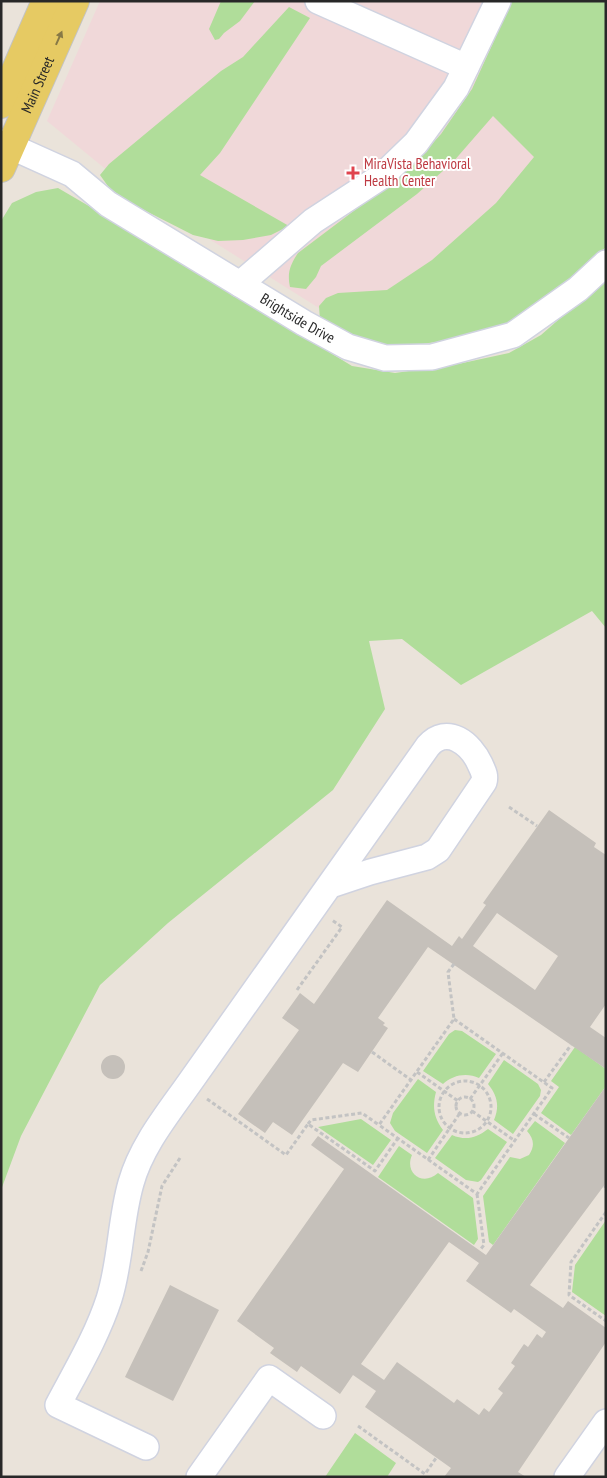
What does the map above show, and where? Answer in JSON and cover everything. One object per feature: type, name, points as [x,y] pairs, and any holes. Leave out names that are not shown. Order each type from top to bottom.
[{"type":"main road","name":"Main Street","points":[[1,104],[46,1]]},
{"type":"main road","name":"Main Street","points":[[5,152],[75,1]]},
{"type":"street","points":[[318,1],[466,67]]},
{"type":"street","points":[[240,284],[313,221],[382,176],[416,143],[456,88],[498,1]]},
{"type":"street","name":"Brightside Drive","points":[[5,152],[72,174],[108,204],[304,323],[348,347],[385,358],[432,357],[513,335],[578,289],[606,263]]},
{"type":"street","points":[[146,1447],[58,1405],[99,1324],[109,1299],[116,1272],[129,1190],[138,1162],[188,1085],[432,742],[437,739],[453,737],[469,746],[486,775],[484,782],[438,850],[427,857],[370,872],[331,885]]},
{"type":"street","points":[[199,1477],[269,1378],[323,1416]]},
{"type":"street","points":[[567,1477],[606,1422]]},
{"type":"path","points":[[510,807],[537,826]]},
{"type":"path","points":[[297,990],[342,927],[326,915]]},
{"type":"path","points":[[379,1125],[454,1019],[448,972],[454,964]]},
{"type":"path","points":[[454,1019],[552,1088],[477,1194],[484,1245],[480,1250]]},
{"type":"path","points":[[544,1082],[571,1045]]},
{"type":"path","points":[[372,1052],[411,1080]]},
{"type":"path","points":[[470,1100],[503,1054]]},
{"type":"path","points":[[417,1072],[458,1101]]},
{"type":"path","points":[[459,1081],[468,1081],[480,1086],[489,1096],[492,1104],[487,1122],[474,1132],[458,1132],[450,1128],[440,1115],[440,1099],[444,1091],[450,1085],[459,1081]]},
{"type":"path","points":[[188,1085],[286,1155],[311,1120],[362,1113],[477,1194]]},
{"type":"path","points":[[458,1101],[465,1098],[474,1104],[472,1111],[466,1115],[460,1114]]},
{"type":"path","points":[[458,1101],[457,1109],[460,1114]]},
{"type":"path","points":[[472,1111],[515,1141]]},
{"type":"path","points":[[428,1160],[460,1114]]},
{"type":"path","points":[[534,1114],[569,1138]]},
{"type":"path","points":[[308,1124],[374,1171],[398,1138]]},
{"type":"path","points":[[140,1273],[154,1230],[162,1186],[180,1158]]},
{"type":"path","points":[[606,1212],[571,1262],[569,1294],[606,1321]]},
{"type":"path","points":[[358,1426],[425,1474],[436,1458]]},
{"type":"shaded area","name":"MiraVista Behavioral Health Center","points":[[100,1],[606,1],[606,156],[338,320],[131,190],[47,121]]},
{"type":"green space","points":[[221,1],[255,1],[240,21],[219,39],[215,40],[209,29]]},
{"type":"green space","points":[[512,1],[606,1],[606,247],[567,283],[492,335],[405,346],[379,346],[356,338],[320,320],[319,306],[326,298],[338,293],[387,290],[432,260],[496,203],[534,157],[493,116],[453,162],[417,194],[321,266],[316,277],[306,289],[290,287],[290,269],[298,253],[392,182],[420,157],[441,134],[472,89]]},
{"type":"green space","points":[[289,7],[310,18],[220,153],[200,175],[289,226],[271,235],[243,240],[218,241],[193,235],[140,208],[110,189],[100,175],[109,164],[221,71],[243,57]]},
{"type":"green space","points":[[58,188],[352,366],[395,373],[458,364],[509,353],[541,335],[606,278],[606,628],[592,611],[461,685],[402,639],[369,641],[385,709],[333,790],[168,923],[100,985],[21,1136],[1,1190],[1,221],[12,203],[36,192]]},
{"type":"green space","points":[[455,1030],[462,1031],[496,1054],[479,1078],[470,1075],[460,1075],[451,1078],[443,1084],[423,1071],[449,1034]]},
{"type":"green space","points":[[575,1047],[606,1069],[606,1086],[571,1135],[541,1113],[559,1087],[551,1081]]},
{"type":"green space","points":[[504,1060],[538,1084],[541,1090],[540,1096],[513,1134],[494,1120],[497,1101],[494,1092],[488,1084]]},
{"type":"green space","points":[[418,1079],[436,1092],[435,1112],[443,1130],[427,1153],[395,1131],[390,1123],[393,1113]]},
{"type":"green space","points":[[361,1119],[391,1140],[373,1165],[318,1127]]},
{"type":"green space","points":[[535,1121],[565,1143],[493,1245],[489,1242],[483,1196],[510,1157],[520,1159],[529,1155],[533,1143],[527,1131]]},
{"type":"green space","points":[[488,1129],[507,1142],[478,1182],[466,1180],[435,1158],[452,1135],[471,1138]]},
{"type":"green space","points":[[399,1146],[412,1155],[410,1162],[416,1176],[426,1179],[438,1173],[473,1198],[478,1239],[474,1245],[378,1177]]},
{"type":"green space","points":[[606,1220],[606,1316],[572,1292],[575,1265]]},
{"type":"green space","points":[[355,1433],[396,1463],[387,1477],[325,1477]]},
{"type":"building","points":[[549,810],[596,843],[594,847],[606,855],[606,1004],[590,1027],[606,1038],[606,1069],[428,947],[378,1018],[388,1028],[358,1072],[343,1063],[292,1135],[273,1122],[265,1133],[238,1114],[299,1030],[282,1018],[300,993],[314,1004],[387,900],[452,946],[459,936],[462,939],[486,905],[483,903]],"holes":[[[497,913],[558,956],[535,990],[473,946]]]},
{"type":"building","points":[[113,1055],[121,1059],[125,1067],[121,1075],[113,1079],[105,1075],[101,1067],[105,1059]]},
{"type":"building","points":[[606,1086],[606,1183],[530,1285],[563,1308],[568,1301],[606,1328],[606,1342],[518,1472],[526,1477],[444,1477],[451,1468],[365,1407],[376,1391],[353,1375],[340,1394],[301,1366],[297,1372],[270,1353],[274,1348],[237,1321],[344,1169],[311,1145],[318,1136],[486,1255]],"holes":[[[449,1242],[479,1263],[466,1281],[511,1313],[514,1309],[546,1332],[542,1338],[537,1334],[528,1347],[524,1344],[511,1363],[515,1366],[498,1389],[503,1393],[489,1412],[484,1408],[479,1415],[457,1399],[454,1403],[397,1362],[384,1380],[361,1364]]]},
{"type":"building","points":[[170,1285],[219,1310],[173,1401],[125,1377]]},
{"type":"place","name":"MiraVista Behavioral Health Center","points":[[353,173]]}]
